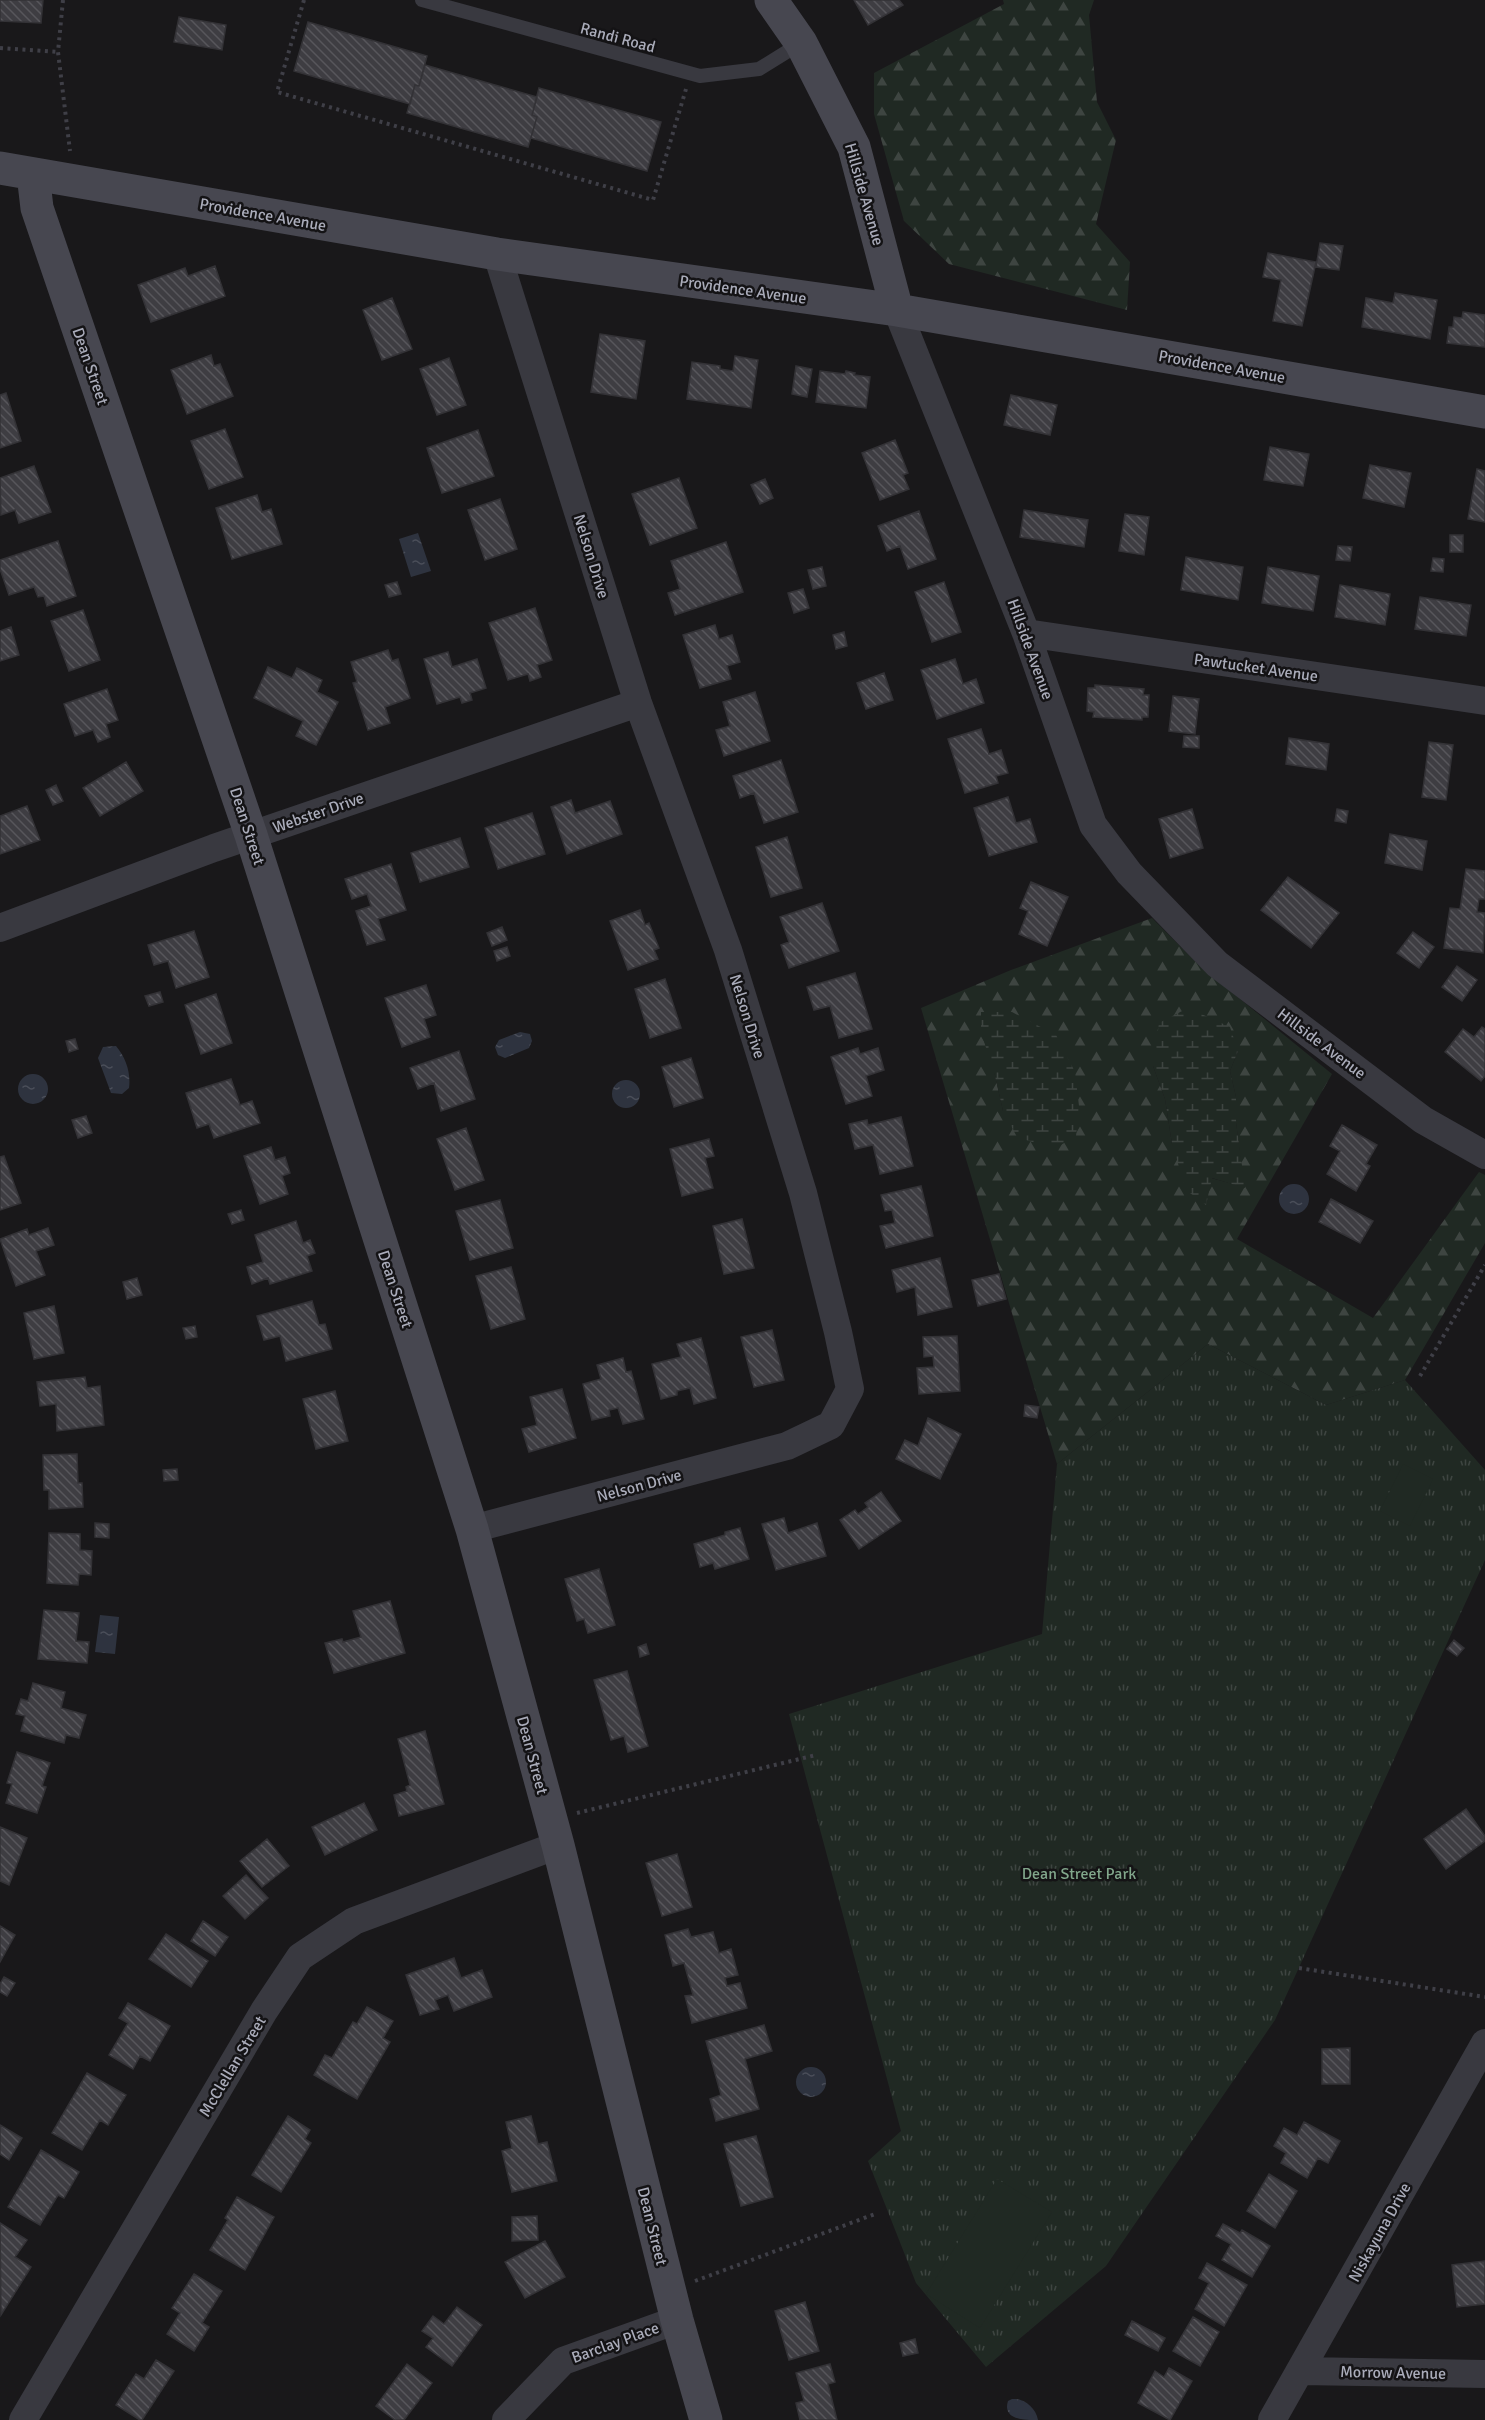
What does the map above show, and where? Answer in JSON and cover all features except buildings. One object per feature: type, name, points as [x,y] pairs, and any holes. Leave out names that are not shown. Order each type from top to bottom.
[{"type":"street","name":"Hillside Avenue","points":[[771,0],[801,43],[854,147],[897,310],[1026,633],[1093,825],[1129,873],[1217,964],[1424,1120],[1485,1155]]},
{"type":"street","name":"Providence Avenue","points":[[9,171],[497,254],[897,310],[1485,412]]},
{"type":"street","name":"Dean Street","points":[[9,171],[37,208],[251,835],[472,1529],[554,1832],[673,2305],[706,2420]]},
{"type":"street","name":"Nelson Drive","points":[[472,1529],[787,1446],[831,1425],[849,1389],[838,1332],[796,1171],[728,950],[638,703],[497,254]]},
{"type":"street","name":"Pawtucket Avenue","points":[[1026,633],[1485,701]]},
{"type":"street","name":"Webster Drive","points":[[0,928],[251,835],[638,703]]},
{"type":"street","name":"McClellan Street","points":[[23,2420],[264,2011],[300,1957],[354,1922],[554,1832]]},
{"type":"street","name":"Niskayuna Drive","points":[[1272,2420],[1485,2043]]},
{"type":"street","name":"Barclay Place","points":[[506,2420],[562,2361],[673,2305]]},
{"type":"street","name":"Morrow Avenue","points":[[1301,2371],[1485,2374]]},
{"type":"lane","name":"Randi Road","points":[[422,0],[700,76],[759,69],[801,43]]},
{"type":"path","points":[[63,0],[58,52],[73,181]]},
{"type":"path","points":[[304,0],[277,92],[653,200],[690,74]]},
{"type":"path","points":[[0,48],[58,52]]},
{"type":"path","points":[[1420,1376],[1485,1265]]},
{"type":"path","points":[[554,1832],[816,1755]]},
{"type":"path","points":[[1299,1968],[1485,1997]]},
{"type":"path","points":[[673,2305],[874,2214]]},
{"type":"green space","points":[[1003,0],[1094,0],[1089,15],[1097,102],[1116,140],[1096,224],[1130,262],[1127,310],[949,264],[904,221],[874,114],[874,73],[1004,4]]},
{"type":"green space","points":[[1152,918],[1202,968],[1332,1074],[1237,1239],[1373,1318],[1479,1172],[1485,1175],[1485,1243],[1405,1380],[1326,1405],[1208,1344],[1057,1464],[921,1008],[1011,970]],"holes":[[[1012,1012],[1003,1111],[981,1013]],[[1238,1051],[1230,1071],[1236,1097],[1236,1122],[1244,1187],[1211,1178],[1172,1144],[1165,1099],[1153,1066]]]},
{"type":"green space","points":[[1188,1008],[1230,1027],[1238,1051],[1230,1071],[1236,1097],[1236,1122],[1245,1188],[1212,1178],[1206,1205],[1186,1190],[1172,1144],[1165,1099],[1153,1066],[1159,1023]]},
{"type":"green space","points":[[981,1012],[1012,1012],[1056,1035],[1075,1072],[1079,1106],[1076,1136],[1054,1149],[1017,1137],[1003,1111],[981,1032]]},
{"type":"green space","name":"Dean Street Park","points":[[1208,1344],[1326,1405],[1405,1380],[1485,1470],[1485,1560],[1275,2020],[1106,2266],[986,2367],[916,2283],[868,2161],[901,2131],[789,1714],[1042,1634],[1057,1464]]},
{"type":"green space","points":[[1403,1464],[1433,1479],[1410,1526],[1380,1511]]},
{"type":"green space","points":[[997,2179],[1052,2212],[980,2328],[926,2294]]},
{"type":"water","points":[[418,533],[431,571],[411,577],[399,539]]},
{"type":"water","points":[[520,1032],[530,1034],[532,1041],[529,1048],[505,1058],[498,1055],[495,1047],[499,1040]]},
{"type":"water","points":[[116,1046],[123,1056],[129,1077],[129,1088],[122,1094],[111,1093],[98,1058],[103,1047]]},
{"type":"water","points":[[33,1074],[44,1078],[48,1089],[44,1100],[33,1104],[22,1100],[18,1089],[22,1078]]},
{"type":"water","points":[[626,1080],[636,1084],[640,1094],[636,1104],[626,1108],[616,1104],[612,1094],[616,1084]]},
{"type":"water","points":[[1294,1184],[1305,1188],[1309,1199],[1305,1210],[1294,1214],[1283,1210],[1279,1199],[1283,1188]]},
{"type":"water","points":[[100,1615],[119,1617],[115,1654],[95,1652]]},
{"type":"water","points":[[811,2067],[822,2071],[826,2082],[822,2093],[811,2097],[800,2093],[796,2082],[800,2071]]},
{"type":"water","points":[[1021,2400],[1029,2405],[1038,2420],[1021,2419],[1011,2415],[1007,2407],[1008,2401]]}]
